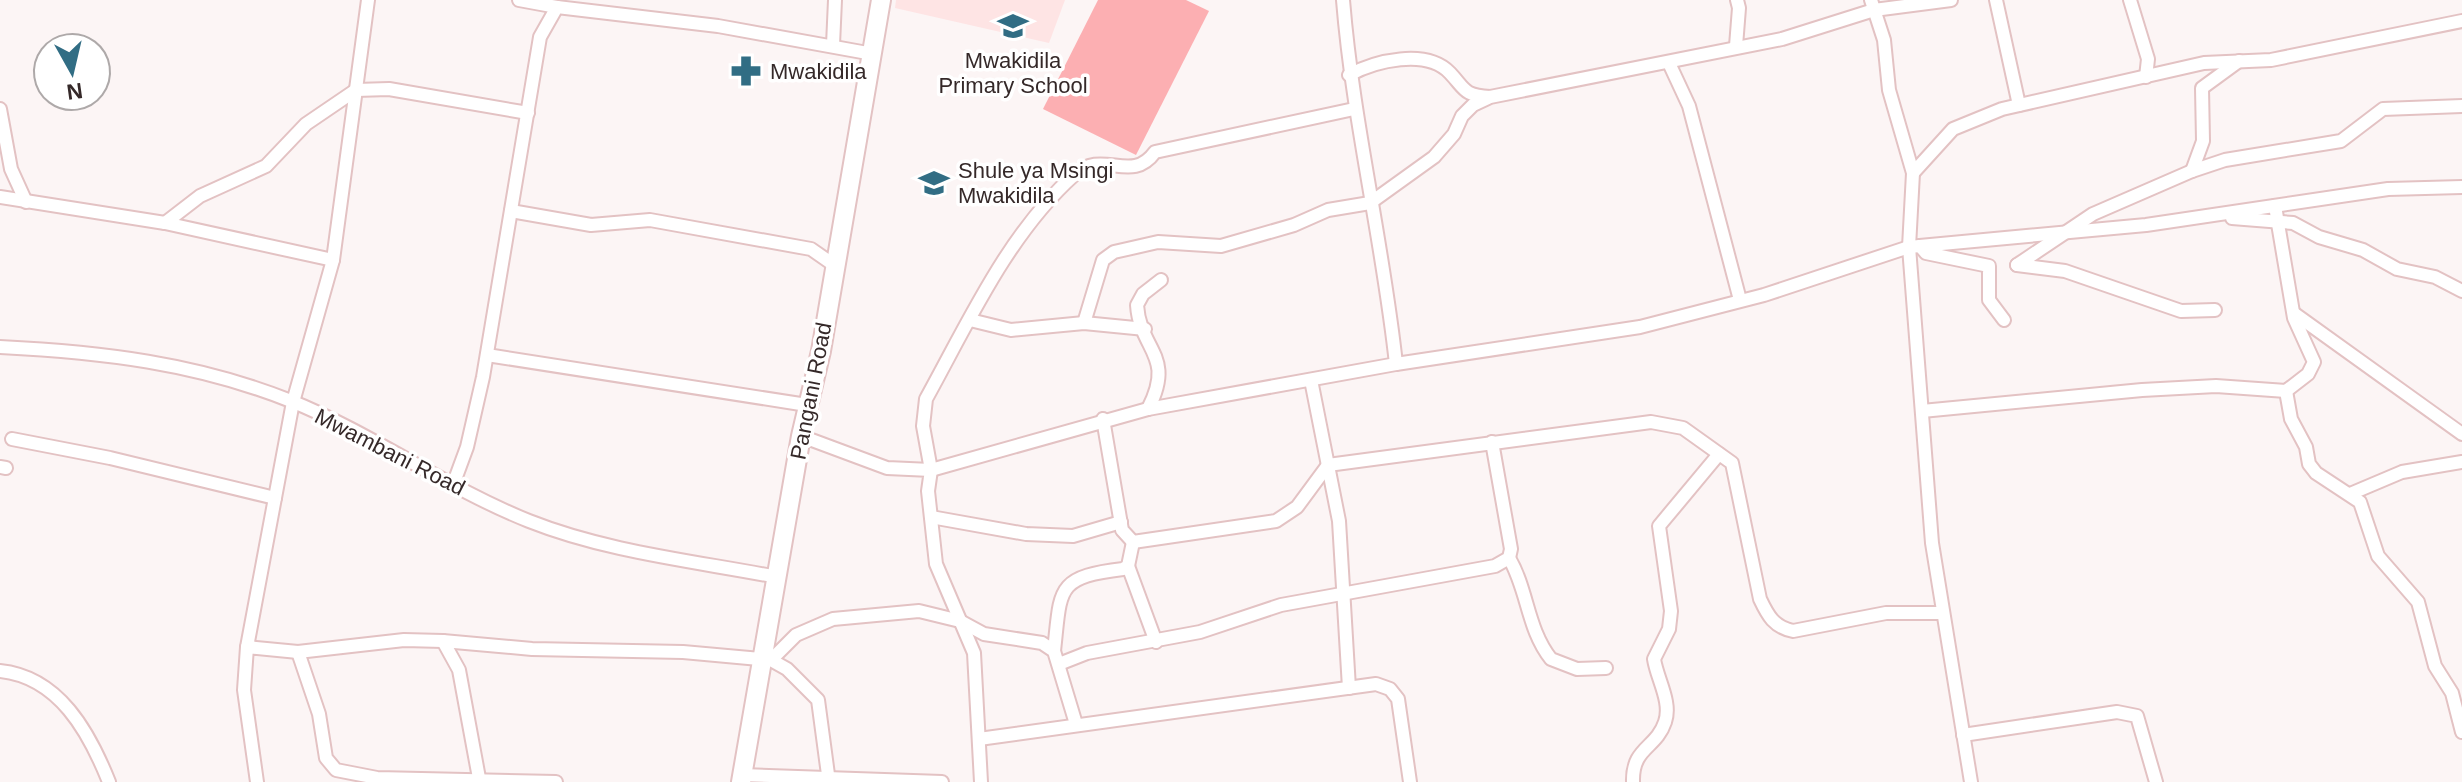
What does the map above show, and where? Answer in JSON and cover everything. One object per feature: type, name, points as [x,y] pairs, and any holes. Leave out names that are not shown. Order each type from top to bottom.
[{"type":"main road","name":"Pangani Road","points":[[742,778],[767,659],[777,577],[801,436],[821,351],[881,0]]},
{"type":"street","points":[[519,0],[718,26],[873,54]]},
{"type":"street","points":[[833,45],[835,0]]},
{"type":"street","points":[[1343,0],[1349,75],[1389,298],[1396,364]]},
{"type":"street","points":[[1736,46],[1737,0]]},
{"type":"street","points":[[1349,75],[1369,64],[1419,60],[1438,65],[1472,96],[1490,97],[1782,39],[1872,5],[1951,0]]},
{"type":"street","points":[[1996,0],[2019,105]]},
{"type":"street","points":[[2130,0],[2148,59],[2146,77]]},
{"type":"street","points":[[257,782],[244,690],[247,647],[293,402],[333,260],[369,3]]},
{"type":"street","points":[[1872,5],[1884,40],[1889,90],[1913,173],[1922,411],[1932,543],[1971,782]]},
{"type":"street","points":[[453,485],[467,447],[487,355],[540,37],[557,7]]},
{"type":"street","points":[[1913,173],[1953,129],[2019,105],[2204,63],[2271,60],[2462,21]]},
{"type":"street","points":[[2192,171],[2203,141],[2202,88],[2239,61]]},
{"type":"street","points":[[1669,63],[1689,106],[1740,300]]},
{"type":"street","points":[[165,223],[200,196],[266,166],[306,124],[356,90],[389,89],[528,113]]},
{"type":"street","points":[[1084,323],[1103,260],[1114,252],[1158,242],[1221,246],[1294,225],[1328,210],[1370,203],[1434,157],[1454,134],[1462,116],[1473,105],[1490,97]]},
{"type":"street","points":[[2215,310],[2181,311],[2065,271],[2017,265],[2093,214],[2192,171],[2225,160],[2341,141],[2383,109],[2462,106]]},
{"type":"street","points":[[0,109],[11,169],[26,202]]},
{"type":"street","points":[[981,782],[974,653],[936,564],[931,517],[931,470],[923,426],[926,399],[1028,223],[1075,173],[1097,163],[1133,168],[1146,164],[1155,152],[1354,109]]},
{"type":"street","points":[[801,436],[887,468],[931,470],[1103,419],[1148,409],[1396,364],[1640,327],[1915,246],[2208,216],[2388,189],[2460,189]]},
{"type":"street","points":[[0,197],[165,223],[333,260]]},
{"type":"street","points":[[1922,411],[2142,390],[2216,386],[2286,391],[2308,374],[2314,362],[2295,314],[2275,206]]},
{"type":"street","points":[[511,211],[591,225],[650,220],[811,249],[834,265]]},
{"type":"street","points":[[2208,216],[2293,223],[2319,237],[2363,250],[2397,269],[2435,277],[2462,291]]},
{"type":"street","points":[[1915,246],[1926,253],[1989,266],[1989,300],[2004,320]]},
{"type":"street","points":[[1148,409],[1160,386],[1160,373],[1137,305],[1143,294],[1161,280]]},
{"type":"street","points":[[2295,314],[2462,434]]},
{"type":"street","points":[[970,320],[1011,330],[1084,323],[1145,329]]},
{"type":"street","name":"Mwambani Road","points":[[0,347],[118,357],[207,371],[293,402],[528,521],[594,543],[777,577]]},
{"type":"street","points":[[487,355],[807,405]]},
{"type":"street","points":[[1311,380],[1339,521],[1349,688]]},
{"type":"street","points":[[2286,391],[2291,419],[2306,447],[2309,464],[2316,473],[2360,502],[2378,556],[2418,602],[2435,666],[2452,693],[2462,732]]},
{"type":"street","points":[[1103,419],[1122,530],[1133,542]]},
{"type":"street","points":[[1133,542],[1276,521],[1297,507],[1328,465],[1660,423],[1683,428],[1732,463],[1760,599],[1769,618],[1783,629],[1793,631],[1886,613],[1943,613]]},
{"type":"street","points":[[12,439],[110,458],[275,498]]},
{"type":"street","points":[[1492,442],[1511,549],[1509,558],[1526,594],[1530,618],[1551,659],[1577,669],[1606,668]]},
{"type":"street","points":[[1633,782],[1633,765],[1666,720],[1666,701],[1654,659],[1669,629],[1671,611],[1659,526],[1719,454]]},
{"type":"street","points":[[2350,494],[2402,472],[2462,462]]},
{"type":"street","points":[[931,517],[1026,534],[1073,536],[1121,522]]},
{"type":"street","points":[[1133,542],[1128,566],[1156,642]]},
{"type":"street","points":[[1059,664],[1087,653],[1200,632],[1281,605],[1495,566],[1509,558]]},
{"type":"street","points":[[1076,724],[1054,651],[1062,590],[1070,582],[1128,566]]},
{"type":"street","points":[[767,659],[796,635],[833,619],[919,611],[960,621],[984,634],[1042,643],[1054,651]]},
{"type":"street","points":[[247,647],[298,652],[404,640],[486,646],[683,652],[767,659],[787,669],[818,700],[829,781]]},
{"type":"street","points":[[443,641],[459,670],[479,778]]},
{"type":"street","points":[[459,670],[469,651],[486,646]]},
{"type":"street","points":[[298,652],[319,714],[326,758],[336,770],[377,778],[556,782]]},
{"type":"street","points":[[0,671],[21,673],[32,679],[78,717],[109,782]]},
{"type":"street","points":[[979,739],[1376,684],[1390,689],[1398,699],[1410,782]]},
{"type":"street","points":[[1963,735],[2117,712],[2137,716],[2156,782]]},
{"type":"street","points":[[742,778],[942,782]]},
{"type":"shaded area","name":"Mwakidila Primary School","points":[[896,0],[1065,0],[1049,43],[895,8]]},
{"type":"shaded area","points":[[1098,0],[1186,0],[1209,11],[1136,155],[1043,109]]},
{"type":"place","name":"Mwakidila Primary School","points":[[1013,26]]},
{"type":"place","name":"Mwakidila","points":[[746,71]]},
{"type":"place","name":"Shule ya Msingi Mwakidila","points":[[934,183]]}]
